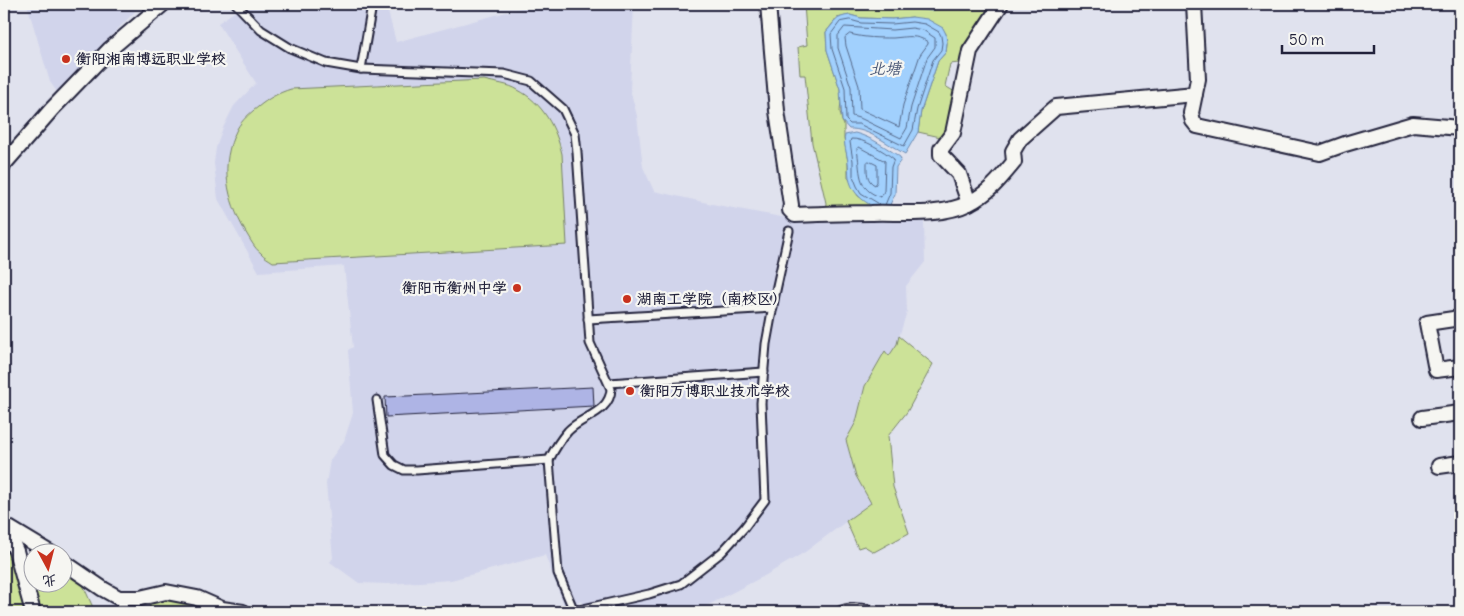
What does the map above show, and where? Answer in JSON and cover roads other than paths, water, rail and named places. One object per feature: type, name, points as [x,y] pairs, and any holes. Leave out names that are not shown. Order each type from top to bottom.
[{"type":"street","points":[[4,164],[52,109],[110,49],[163,4]]},
{"type":"street","points":[[768,4],[777,111],[791,205],[790,210],[795,215],[944,211],[969,203],[996,185],[1014,162],[1013,151],[1020,140],[1056,106],[1195,94]]},
{"type":"street","points":[[969,203],[959,174],[941,155],[941,149],[953,132],[970,51],[1001,4]]},
{"type":"street","points":[[1194,4],[1198,79],[1191,113],[1193,121],[1197,126],[1320,153],[1414,124],[1460,128]]},
{"type":"street","points":[[1460,318],[1428,323],[1436,370],[1460,367]]},
{"type":"street","points":[[1422,418],[1460,413]]},
{"type":"street","points":[[1440,466],[1460,463]]},
{"type":"street","points":[[4,525],[35,544]]},
{"type":"street","points":[[4,525],[16,551],[34,612]]},
{"type":"street","points":[[72,568],[102,589],[119,598],[140,598],[166,592],[197,598],[222,609],[243,612]]},
{"type":"lane","points":[[236,4],[261,30],[290,48],[326,63],[361,68],[504,74],[532,81],[563,109],[575,134],[590,343],[611,388],[611,395],[607,402],[596,412],[569,430],[556,446],[549,460],[558,573],[573,612],[682,584],[722,552],[744,528],[764,500],[761,403],[766,344],[789,231]]},
{"type":"lane","points":[[361,68],[371,11],[369,4]]},
{"type":"lane","points":[[588,319],[772,308]]},
{"type":"lane","points":[[609,383],[764,372]]},
{"type":"lane","points":[[377,400],[385,455],[394,465],[404,470],[549,460]]},
{"type":"lane","points":[[838,612],[843,609],[870,609],[877,612]]},
{"type":"water","points":[[858,4],[940,4],[932,11]]},
{"type":"water","name":"北塘","points":[[850,15],[861,18],[892,19],[912,17],[927,19],[943,28],[946,34],[946,52],[938,61],[921,111],[918,132],[905,154],[871,134],[856,129],[849,129],[842,121],[840,89],[827,50],[826,32],[838,18]]},
{"type":"water","points":[[855,133],[873,140],[900,157],[901,160],[896,167],[895,194],[887,211],[878,209],[865,202],[856,193],[850,182],[845,135]]},
{"type":"place","name":"衡阳湘南博远职业学校","points":[[66,59]]},
{"type":"place","name":"衡阳市衡州中学","points":[[517,288]]},
{"type":"place","name":"湖南工学院（南校区）","points":[[627,299]]},
{"type":"place","name":"衡阳万博职业技术学校","points":[[630,391]]}]
